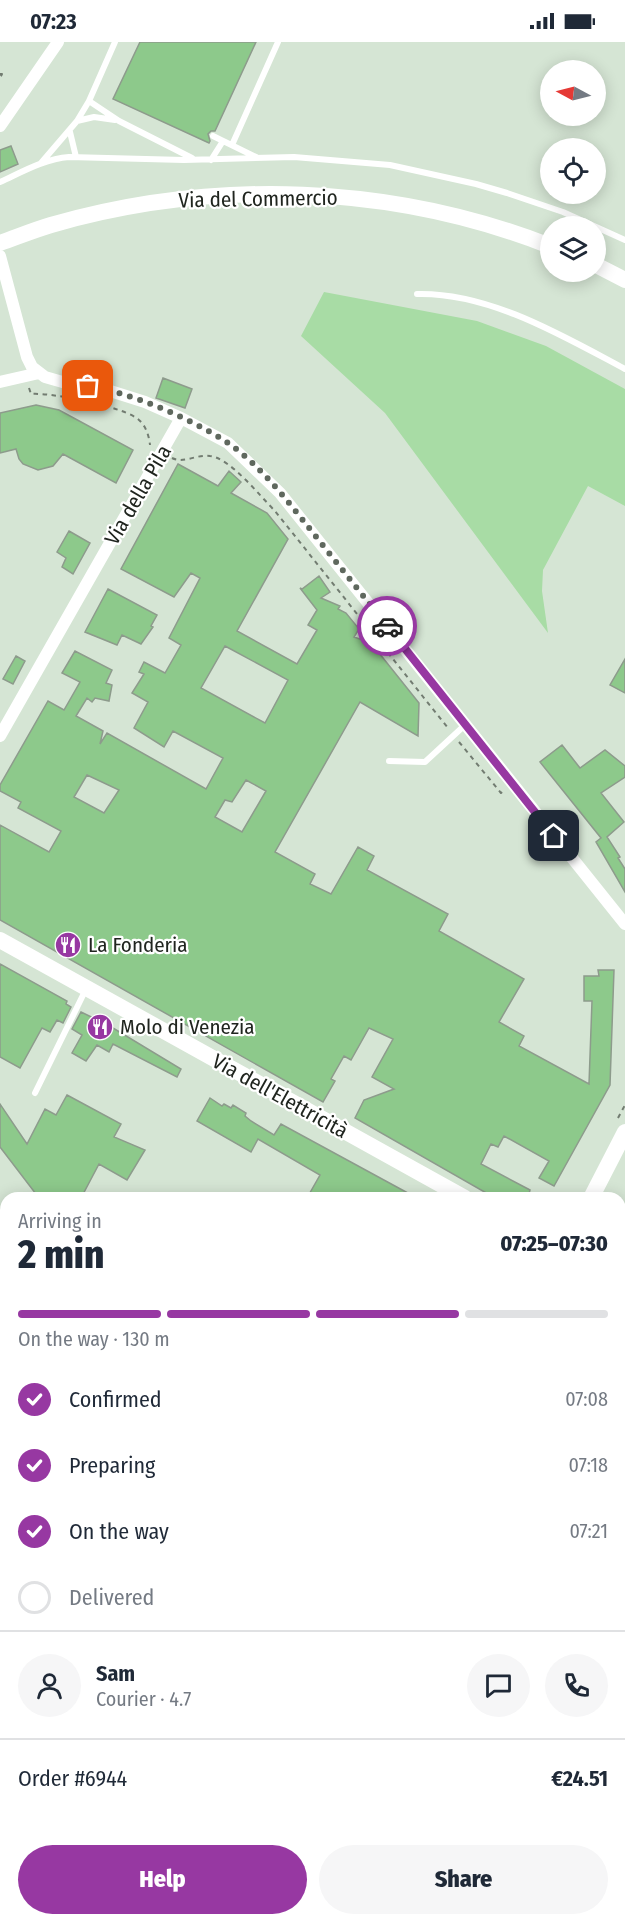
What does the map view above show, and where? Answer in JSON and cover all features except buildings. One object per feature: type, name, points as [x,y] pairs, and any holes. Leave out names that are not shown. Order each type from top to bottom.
[{"type":"street","points":[[0,126],[58,42]]},
{"type":"street","name":"Via del Commercio","points":[[0,243],[50,225],[121,208],[212,196],[300,194],[348,197],[404,205],[481,223],[540,243]]},
{"type":"street","points":[[0,256],[27,357],[39,373],[0,382]]},
{"type":"street","points":[[606,270],[625,280]]},
{"type":"street","name":"Via della Pila","points":[[0,736],[181,418],[121,393],[54,380],[39,373]]},
{"type":"street","points":[[181,418],[228,443],[280,492],[625,924]]},
{"type":"street","name":"Via dell'Elettricità","points":[[0,940],[454,1192]]},
{"type":"street","points":[[593,1192],[625,1132]]},
{"type":"lane","points":[[39,164],[77,121],[89,101],[115,42]]},
{"type":"lane","points":[[232,145],[278,42]]},
{"type":"lane","points":[[89,101],[119,121],[193,159]]},
{"type":"lane","points":[[77,121],[94,117],[119,121]]},
{"type":"lane","points":[[70,131],[76,157]]},
{"type":"lane","points":[[213,136],[257,157]]},
{"type":"lane","points":[[211,160],[223,141]]},
{"type":"lane","points":[[0,182],[57,158],[211,160],[257,157],[359,162],[428,173],[518,196],[563,212],[625,240]]},
{"type":"lane","points":[[417,294],[439,293],[519,316],[550,329],[625,369]]},
{"type":"lane","points":[[389,761],[425,762],[466,725]]},
{"type":"lane","points":[[35,1093],[86,989]]},
{"type":"path","points":[[0,74],[2,74],[0,78]]},
{"type":"path","points":[[28,385],[31,394],[88,402],[136,417],[147,432],[150,447],[177,461],[211,456],[226,464],[275,511],[501,793],[507,787]]},
{"type":"green space","points":[[324,292],[477,321],[546,346],[625,389],[625,506],[588,486],[543,570],[542,591],[548,633],[385,413],[301,336]]},
{"type":"way so far","points":[[88,386],[121,393],[144,402],[181,418],[228,443],[280,492],[387,626]]},
{"type":"place","name":"La Fonderia","points":[[68,945]]},
{"type":"place","name":"Molo di Venezia","points":[[100,1027]]},
{"type":"route","points":[[387,626],[554,836]]}]
